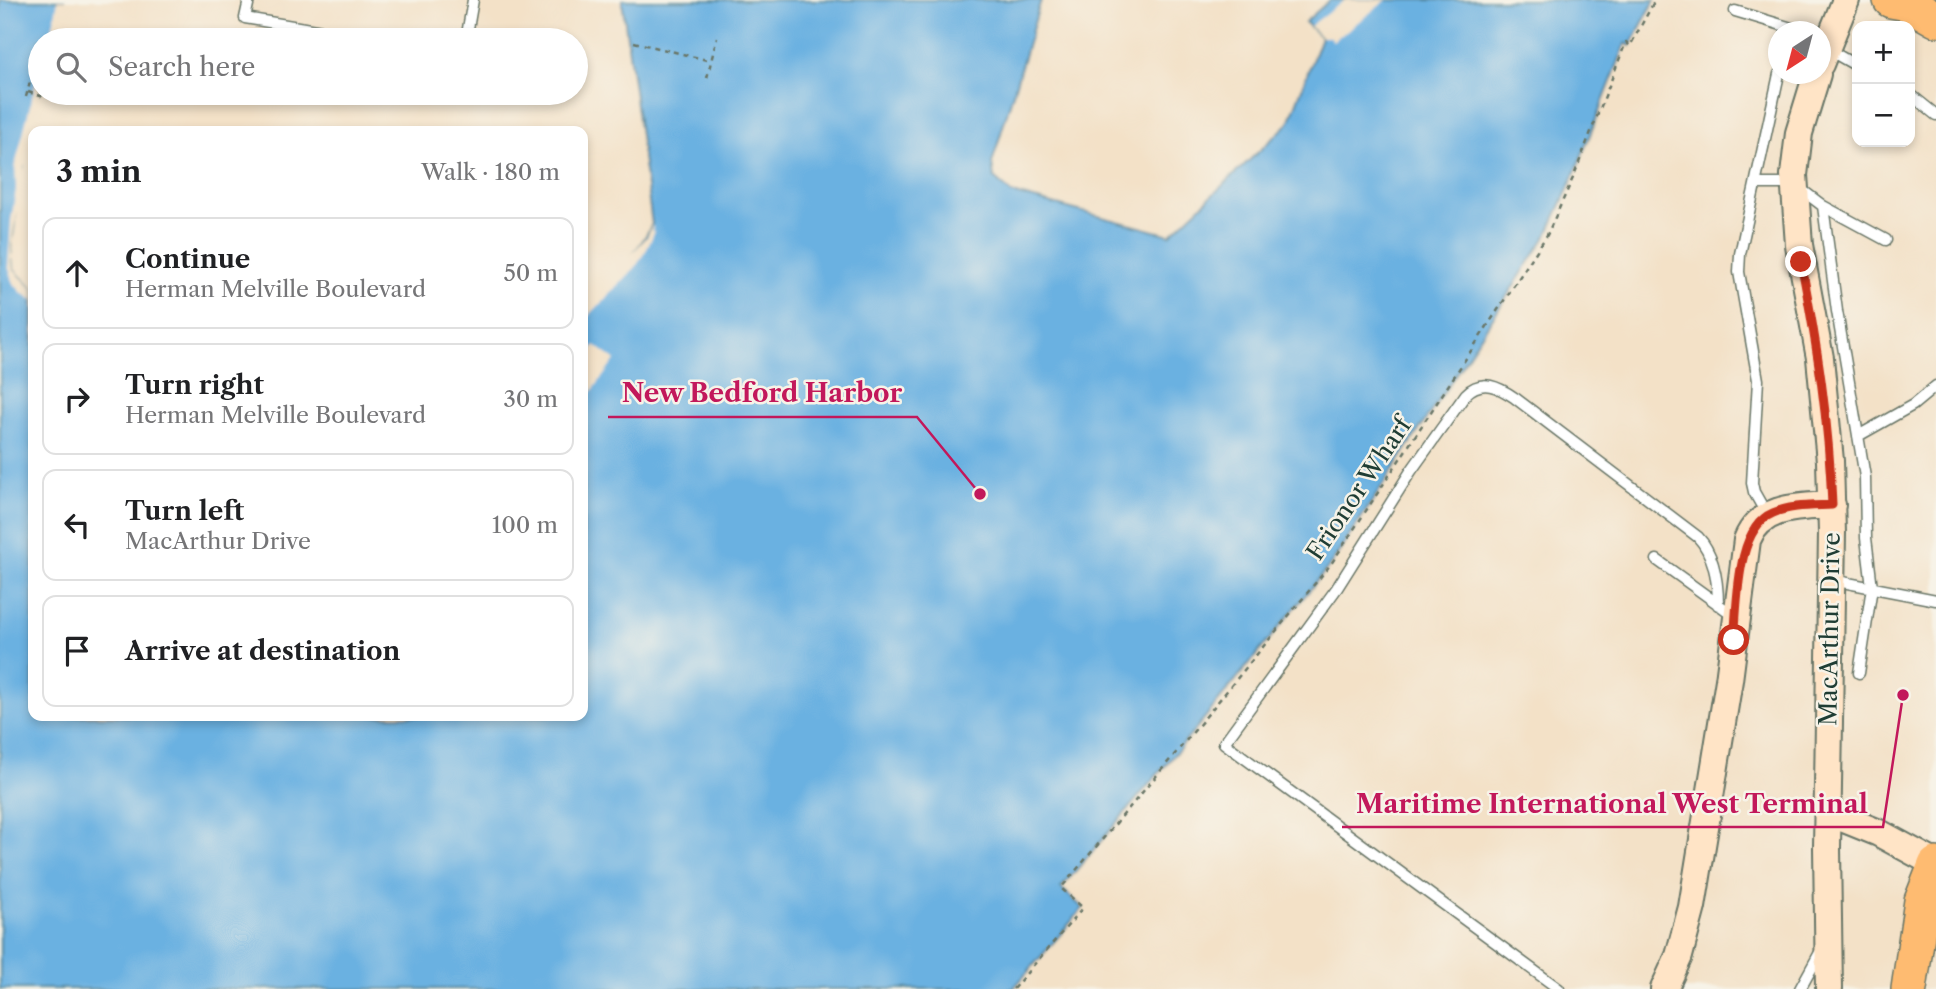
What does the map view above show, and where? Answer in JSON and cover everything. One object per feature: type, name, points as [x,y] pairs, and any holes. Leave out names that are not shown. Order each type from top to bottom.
[{"type":"highway","points":[[1909,989],[1922,901],[1936,864]]},
{"type":"street","name":"MacArthur Drive","points":[[1831,28],[1846,0]]},
{"type":"street","name":"MacArthur Drive","points":[[1812,84],[1797,144],[1794,184],[1798,245],[1825,399],[1832,505],[1827,812],[1829,989]]},
{"type":"street","points":[[1664,989],[1679,956],[1692,907],[1734,567],[1754,527],[1768,515],[1793,508],[1832,505]]},
{"type":"street","points":[[1827,812],[1879,833],[1936,864]]},
{"type":"lane","points":[[249,0],[245,18],[304,28]]},
{"type":"lane","points":[[468,28],[472,0]]},
{"type":"lane","points":[[1735,11],[1768,22]]},
{"type":"lane","points":[[1831,54],[1852,64]]},
{"type":"lane","points":[[1768,515],[1752,487],[1758,380],[1739,279],[1740,254],[1777,84]]},
{"type":"lane","points":[[1915,98],[1936,115]]},
{"type":"lane","points":[[1757,184],[1794,184],[1823,206],[1886,240]]},
{"type":"lane","points":[[1823,206],[1865,477],[1866,538],[1872,587],[1859,673]]},
{"type":"lane","points":[[1559,989],[1224,743],[1337,588],[1411,471],[1466,394],[1477,386],[1492,386],[1516,398],[1701,540],[1714,569],[1727,611]]},
{"type":"lane","points":[[1858,436],[1913,405],[1936,386]]},
{"type":"lane","points":[[1657,560],[1727,611]]},
{"type":"lane","points":[[1714,569],[1734,567]]},
{"type":"lane","points":[[1832,579],[1936,600]]},
{"type":"lane","points":[[1800,989],[1828,936]]},
{"type":"path","name":"Frionor Wharf","points":[[1013,989],[1083,908],[1061,888],[1331,564],[1547,235],[1573,178],[1626,42],[1630,46],[1655,0]]},
{"type":"path","points":[[707,78],[717,37]]},
{"type":"path","points":[[634,42],[711,61]]},
{"type":"path","points":[[628,43],[649,46]]},
{"type":"path","points":[[26,97],[28,92]]},
{"type":"water","points":[[0,0],[64,0],[59,28],[28,28],[28,105],[36,105],[28,126],[11,248],[13,269],[28,284],[28,721],[588,721],[588,298],[631,256],[652,224],[622,0],[1041,0],[992,163],[994,178],[1011,193],[1170,235],[1289,123],[1321,37],[1305,22],[1330,0],[1655,0],[1630,46],[1626,43],[1573,178],[1547,235],[1331,564],[1061,888],[1083,908],[1013,989],[0,989]]},
{"type":"pier","points":[[58,0],[67,0],[62,28],[52,28]]},
{"type":"pier","points":[[1345,0],[1387,0],[1333,41],[1330,37],[1321,37],[1310,26]]},
{"type":"pier","points":[[30,105],[41,105],[33,126],[28,126],[28,160],[24,167],[26,182],[11,247],[13,269],[28,284],[28,297],[14,284],[8,266],[16,189],[15,166]]},
{"type":"pier","points":[[652,225],[654,233],[635,268],[588,317],[588,293],[647,237]]},
{"type":"pier","points":[[595,345],[615,360],[588,397],[588,355]]},
{"type":"place","name":"New Bedford Harbor","points":[[980,494]]},
{"type":"place","name":"Maritime International West Terminal","points":[[1903,695]]},
{"type":"route","points":[[1734,640],[1744,550],[1754,527],[1777,511],[1832,505],[1825,399],[1817,340],[1801,262]]}]
